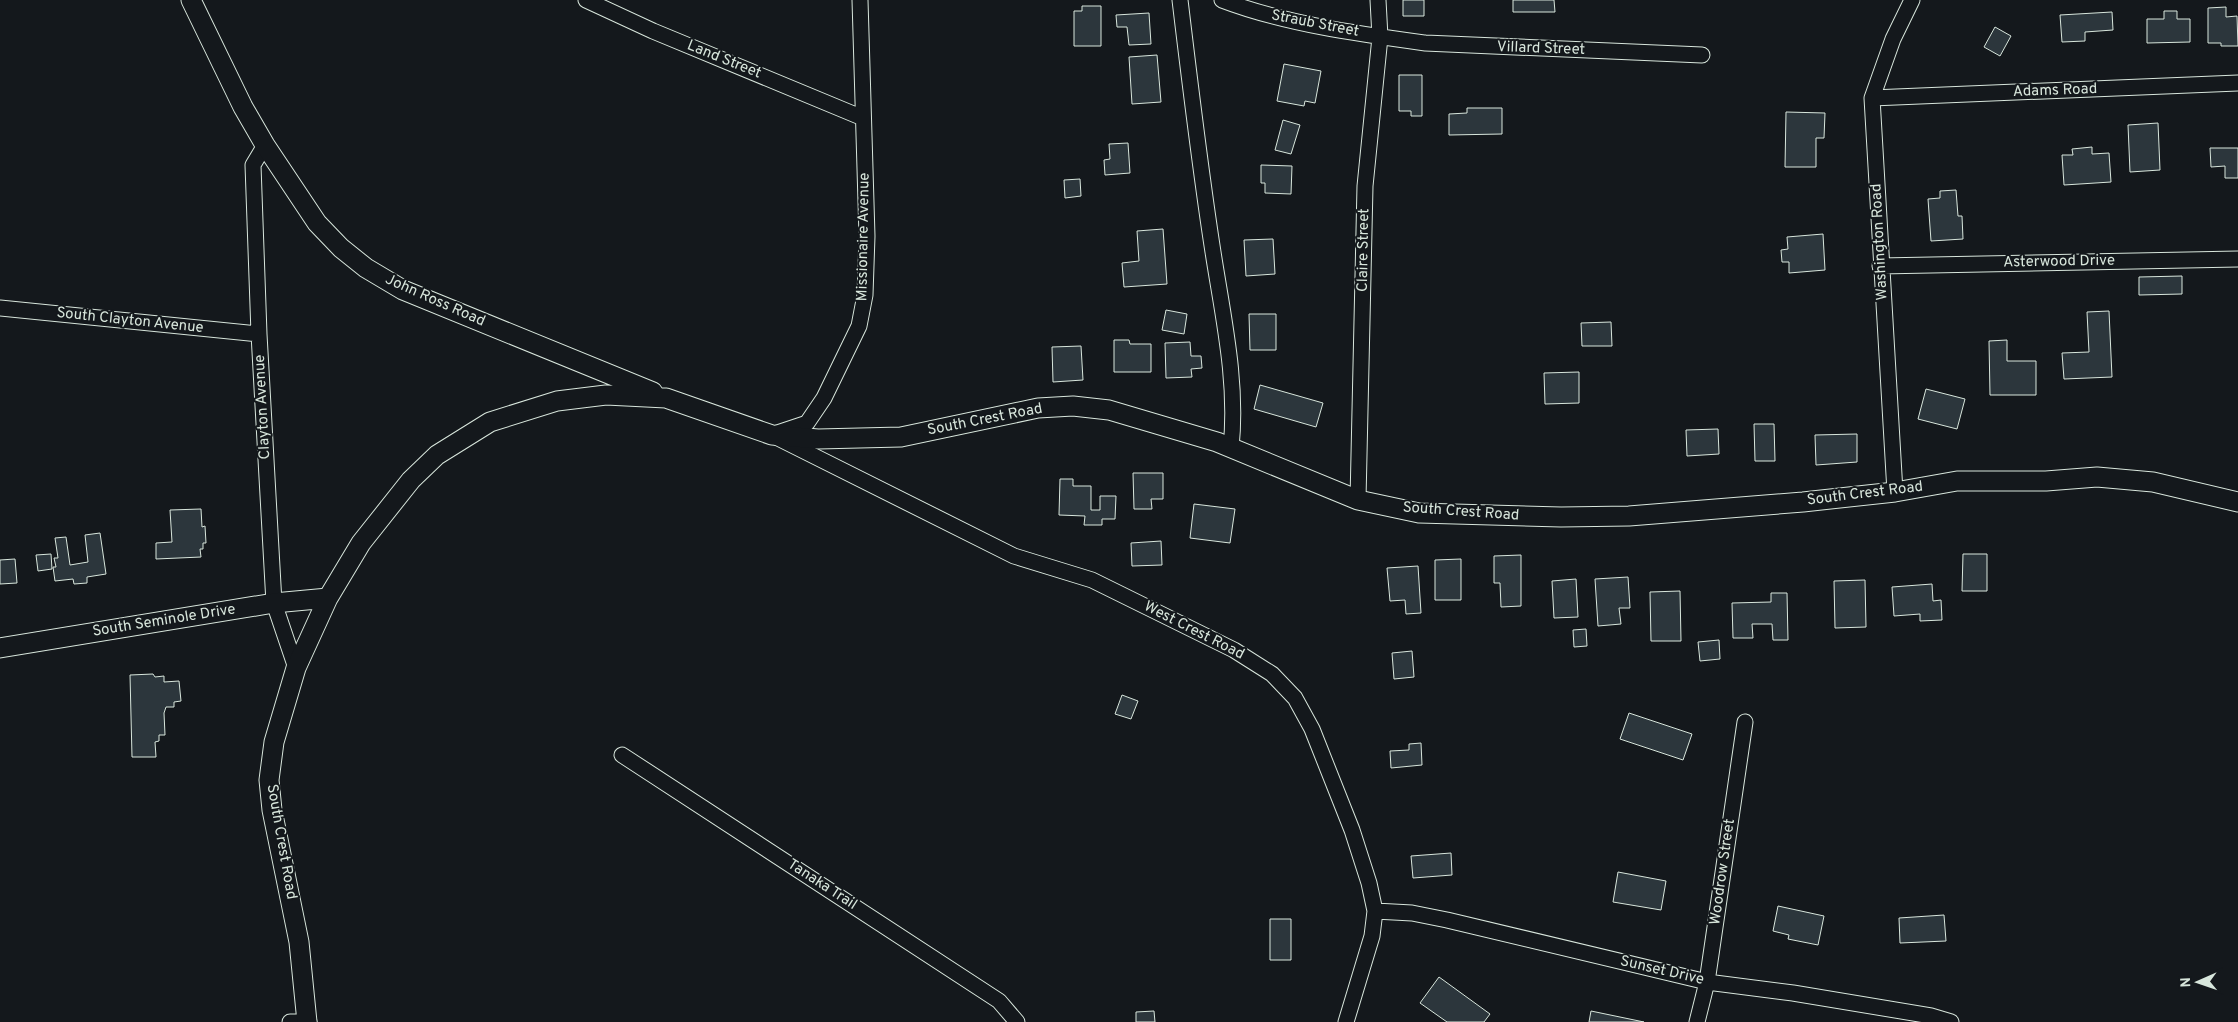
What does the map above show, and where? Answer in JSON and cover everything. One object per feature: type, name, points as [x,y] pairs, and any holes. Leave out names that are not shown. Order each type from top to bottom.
[{"type":"street","name":"John Ross Road","points":[[192,0],[243,107],[265,145],[317,223],[341,248],[366,268],[403,290],[666,398]]},
{"type":"street","name":"Land Street","points":[[586,0],[653,31],[863,118]]},
{"type":"street","name":"Missionaire Avenue","points":[[772,435],[807,422],[824,398],[859,326],[865,295],[867,236],[860,0]]},
{"type":"street","points":[[1180,0],[1194,119],[1226,325],[1234,418],[1231,448]]},
{"type":"street","name":"Straub Street","points":[[1222,0],[1252,11],[1380,37]]},
{"type":"street","name":"Claire Street","points":[[1358,500],[1365,186],[1380,37],[1378,0]]},
{"type":"street","name":"Washington Road","points":[[1895,492],[1880,266],[1872,98],[1893,39],[1912,0]]},
{"type":"street","name":"Villard Street","points":[[1380,37],[1460,46],[1702,54]]},
{"type":"street","name":"Adams Road","points":[[1872,98],[2238,83]]},
{"type":"street","name":"Clayton Avenue","points":[[265,145],[253,165],[259,334],[274,603],[296,668]]},
{"type":"street","name":"Asterwood Drive","points":[[1880,266],[2238,259]]},
{"type":"street","name":"South Clayton Avenue","points":[[0,308],[259,334]]},
{"type":"street","name":"South Crest Road","points":[[308,1022],[299,942],[272,810],[269,780],[274,742],[296,668],[328,598],[361,543],[411,480],[437,455],[490,422],[557,401],[606,395],[666,398],[772,435],[818,439],[901,436],[1038,408],[1073,406],[1109,410],[1145,419],[1231,448],[1358,500],[1419,512],[1580,517],[1629,516],[1895,492],[1957,480],[2046,481],[2097,477],[2153,482],[2238,502]]},
{"type":"street","name":"West Crest Road","points":[[772,435],[1014,556],[1092,580],[1234,650],[1272,674],[1296,698],[1312,729],[1352,830],[1369,883],[1375,911],[1372,936],[1346,1022]]},
{"type":"street","name":"South Seminole Drive","points":[[0,648],[274,603],[328,598]]},
{"type":"street","name":"Woodrow Street","points":[[1697,1022],[1707,982],[1745,722]]},
{"type":"street","name":"Tanaka Trail","points":[[622,755],[999,1001],[1017,1022]]},
{"type":"street","name":"Sunset Drive","points":[[1375,911],[1412,913],[1447,920],[1707,982],[1813,996],[1931,1016],[1952,1022]]},
{"type":"street","points":[[290,1022],[308,1022]]},
{"type":"building","points":[[1403,0],[1424,0],[1424,16],[1403,16]]},
{"type":"building","points":[[1513,0],[1554,0],[1555,12],[1513,12]]},
{"type":"building","points":[[1082,6],[1101,6],[1101,46],[1074,46],[1074,11],[1082,11]]},
{"type":"building","points":[[2226,7],[2226,17],[2237,16],[2238,46],[2221,46],[2221,43],[2208,43],[2208,8]]},
{"type":"building","points":[[2164,11],[2177,11],[2177,19],[2190,19],[2190,42],[2147,43],[2147,19],[2164,19]]},
{"type":"building","points":[[2112,12],[2113,30],[2085,32],[2085,41],[2062,42],[2060,15]]},
{"type":"building","points":[[1149,13],[1151,44],[1129,45],[1127,27],[1117,27],[1116,15]]},
{"type":"building","points":[[1995,27],[2011,36],[2000,56],[1984,47]]},
{"type":"building","points":[[1157,55],[1161,102],[1132,104],[1129,57]]},
{"type":"building","points":[[1284,64],[1321,71],[1315,103],[1305,101],[1304,106],[1277,101]]},
{"type":"building","points":[[1399,75],[1422,75],[1422,116],[1411,116],[1411,111],[1399,111]]},
{"type":"building","points":[[1467,108],[1502,108],[1502,134],[1449,135],[1449,114],[1467,113]]},
{"type":"building","points":[[1786,112],[1825,113],[1824,138],[1816,138],[1816,167],[1785,167]]},
{"type":"building","points":[[1283,120],[1300,125],[1291,154],[1275,150]]},
{"type":"building","points":[[2158,123],[2160,170],[2130,172],[2128,125]]},
{"type":"building","points":[[1128,143],[1130,173],[1105,175],[1104,160],[1110,159],[1109,144]]},
{"type":"building","points":[[2092,147],[2092,154],[2109,153],[2111,182],[2064,185],[2062,155],[2073,155],[2072,149]]},
{"type":"building","points":[[2210,148],[2238,148],[2238,178],[2225,178],[2225,166],[2211,167]]},
{"type":"building","points":[[1261,165],[1292,166],[1291,194],[1265,193],[1265,183],[1261,183]]},
{"type":"building","points":[[1080,179],[1081,196],[1065,198],[1064,180]]},
{"type":"building","points":[[1956,190],[1958,216],[1962,216],[1963,239],[1931,241],[1928,199],[1940,198],[1940,191]]},
{"type":"building","points":[[1163,229],[1167,284],[1124,287],[1122,263],[1139,261],[1137,231]]},
{"type":"building","points":[[1823,234],[1825,270],[1789,273],[1789,262],[1782,262],[1781,250],[1788,249],[1787,237]]},
{"type":"building","points":[[1273,239],[1275,274],[1246,276],[1244,240]]},
{"type":"building","points":[[2182,276],[2182,294],[2139,295],[2139,277]]},
{"type":"building","points":[[1166,310],[1187,314],[1184,334],[1162,330]]},
{"type":"building","points":[[2109,311],[2112,377],[2064,379],[2062,353],[2089,352],[2087,312]]},
{"type":"building","points":[[1249,314],[1276,314],[1276,350],[1250,350]]},
{"type":"building","points":[[1611,322],[1612,346],[1582,346],[1581,323]]},
{"type":"building","points":[[1114,340],[1129,340],[1130,344],[1151,344],[1151,372],[1114,372]]},
{"type":"building","points":[[2007,340],[2007,361],[2036,361],[2036,395],[1990,395],[1989,341]]},
{"type":"building","points":[[1190,342],[1191,356],[1201,356],[1202,368],[1191,369],[1192,377],[1166,378],[1165,343]]},
{"type":"building","points":[[1081,346],[1083,380],[1053,382],[1052,347]]},
{"type":"building","points":[[1579,372],[1579,403],[1545,404],[1544,373]]},
{"type":"building","points":[[1260,385],[1323,403],[1316,427],[1254,409]]},
{"type":"building","points":[[1926,389],[1965,399],[1957,429],[1918,419]]},
{"type":"building","points":[[1754,424],[1774,424],[1775,461],[1755,461]]},
{"type":"building","points":[[1718,429],[1719,454],[1687,456],[1686,430]]},
{"type":"building","points":[[1857,434],[1857,462],[1816,465],[1815,435]]},
{"type":"building","points":[[1133,473],[1163,473],[1163,499],[1151,499],[1152,509],[1134,509]]},
{"type":"building","points":[[1060,479],[1073,479],[1073,486],[1091,486],[1091,510],[1100,510],[1100,496],[1116,496],[1115,519],[1102,519],[1102,525],[1084,525],[1085,516],[1059,515]]},
{"type":"building","points":[[1194,504],[1235,509],[1230,543],[1190,538]]},
{"type":"building","points":[[201,509],[202,527],[205,526],[206,543],[203,543],[203,549],[200,549],[201,557],[156,559],[156,543],[172,542],[170,510]]},
{"type":"building","points":[[100,533],[106,574],[87,577],[87,583],[74,584],[73,579],[55,581],[53,567],[56,567],[54,558],[58,558],[55,538],[66,537],[70,565],[88,562],[85,535]]},
{"type":"building","points":[[1161,541],[1162,565],[1132,566],[1131,543]]},
{"type":"building","points":[[51,554],[52,569],[38,571],[36,555]]},
{"type":"building","points":[[1963,554],[1987,554],[1987,591],[1962,591]]},
{"type":"building","points":[[1521,555],[1521,606],[1501,607],[1500,583],[1494,583],[1494,556]]},
{"type":"building","points":[[15,559],[17,583],[0,584],[0,560]]},
{"type":"building","points":[[1461,559],[1461,600],[1435,600],[1435,560]]},
{"type":"building","points":[[1418,566],[1421,613],[1406,614],[1405,600],[1390,601],[1387,568]]},
{"type":"building","points":[[1628,577],[1630,608],[1619,608],[1621,624],[1598,626],[1595,579]]},
{"type":"building","points":[[1576,579],[1578,617],[1554,618],[1552,581]]},
{"type":"building","points":[[1865,580],[1866,627],[1835,628],[1834,581]]},
{"type":"building","points":[[1932,584],[1933,601],[1941,600],[1942,620],[1920,621],[1920,614],[1894,616],[1892,587]]},
{"type":"building","points":[[1680,591],[1681,641],[1651,641],[1650,592]]},
{"type":"building","points":[[1771,593],[1787,593],[1788,640],[1773,640],[1772,624],[1752,624],[1753,638],[1733,638],[1732,603],[1771,602]]},
{"type":"building","points":[[1586,629],[1587,646],[1574,647],[1573,630]]},
{"type":"building","points":[[1719,640],[1720,659],[1700,661],[1698,642]]},
{"type":"building","points":[[1412,651],[1414,677],[1394,679],[1392,653]]},
{"type":"building","points":[[153,674],[155,677],[164,676],[164,682],[179,681],[181,701],[174,702],[174,707],[166,707],[164,713],[165,735],[159,735],[159,741],[155,742],[156,757],[132,757],[130,675]]},
{"type":"building","points":[[1122,695],[1138,701],[1131,719],[1115,714]]},
{"type":"building","points":[[1629,713],[1692,734],[1683,760],[1620,739]]},
{"type":"building","points":[[1421,743],[1422,765],[1391,768],[1390,751],[1409,750],[1409,744]]},
{"type":"building","points":[[1451,853],[1452,875],[1413,878],[1411,856]]},
{"type":"building","points":[[1618,872],[1666,881],[1661,910],[1613,902]]},
{"type":"building","points":[[1778,906],[1824,916],[1818,945],[1788,939],[1789,935],[1773,931]]},
{"type":"building","points":[[1944,915],[1946,941],[1900,943],[1899,918]]},
{"type":"building","points":[[1270,919],[1291,919],[1291,960],[1270,960]]},
{"type":"building","points":[[1439,977],[1490,1014],[1484,1022],[1447,1022],[1420,1003]]},
{"type":"building","points":[[1154,1011],[1155,1022],[1136,1022],[1136,1012]]},
{"type":"building","points":[[1591,1011],[1644,1022],[1589,1022]]}]
